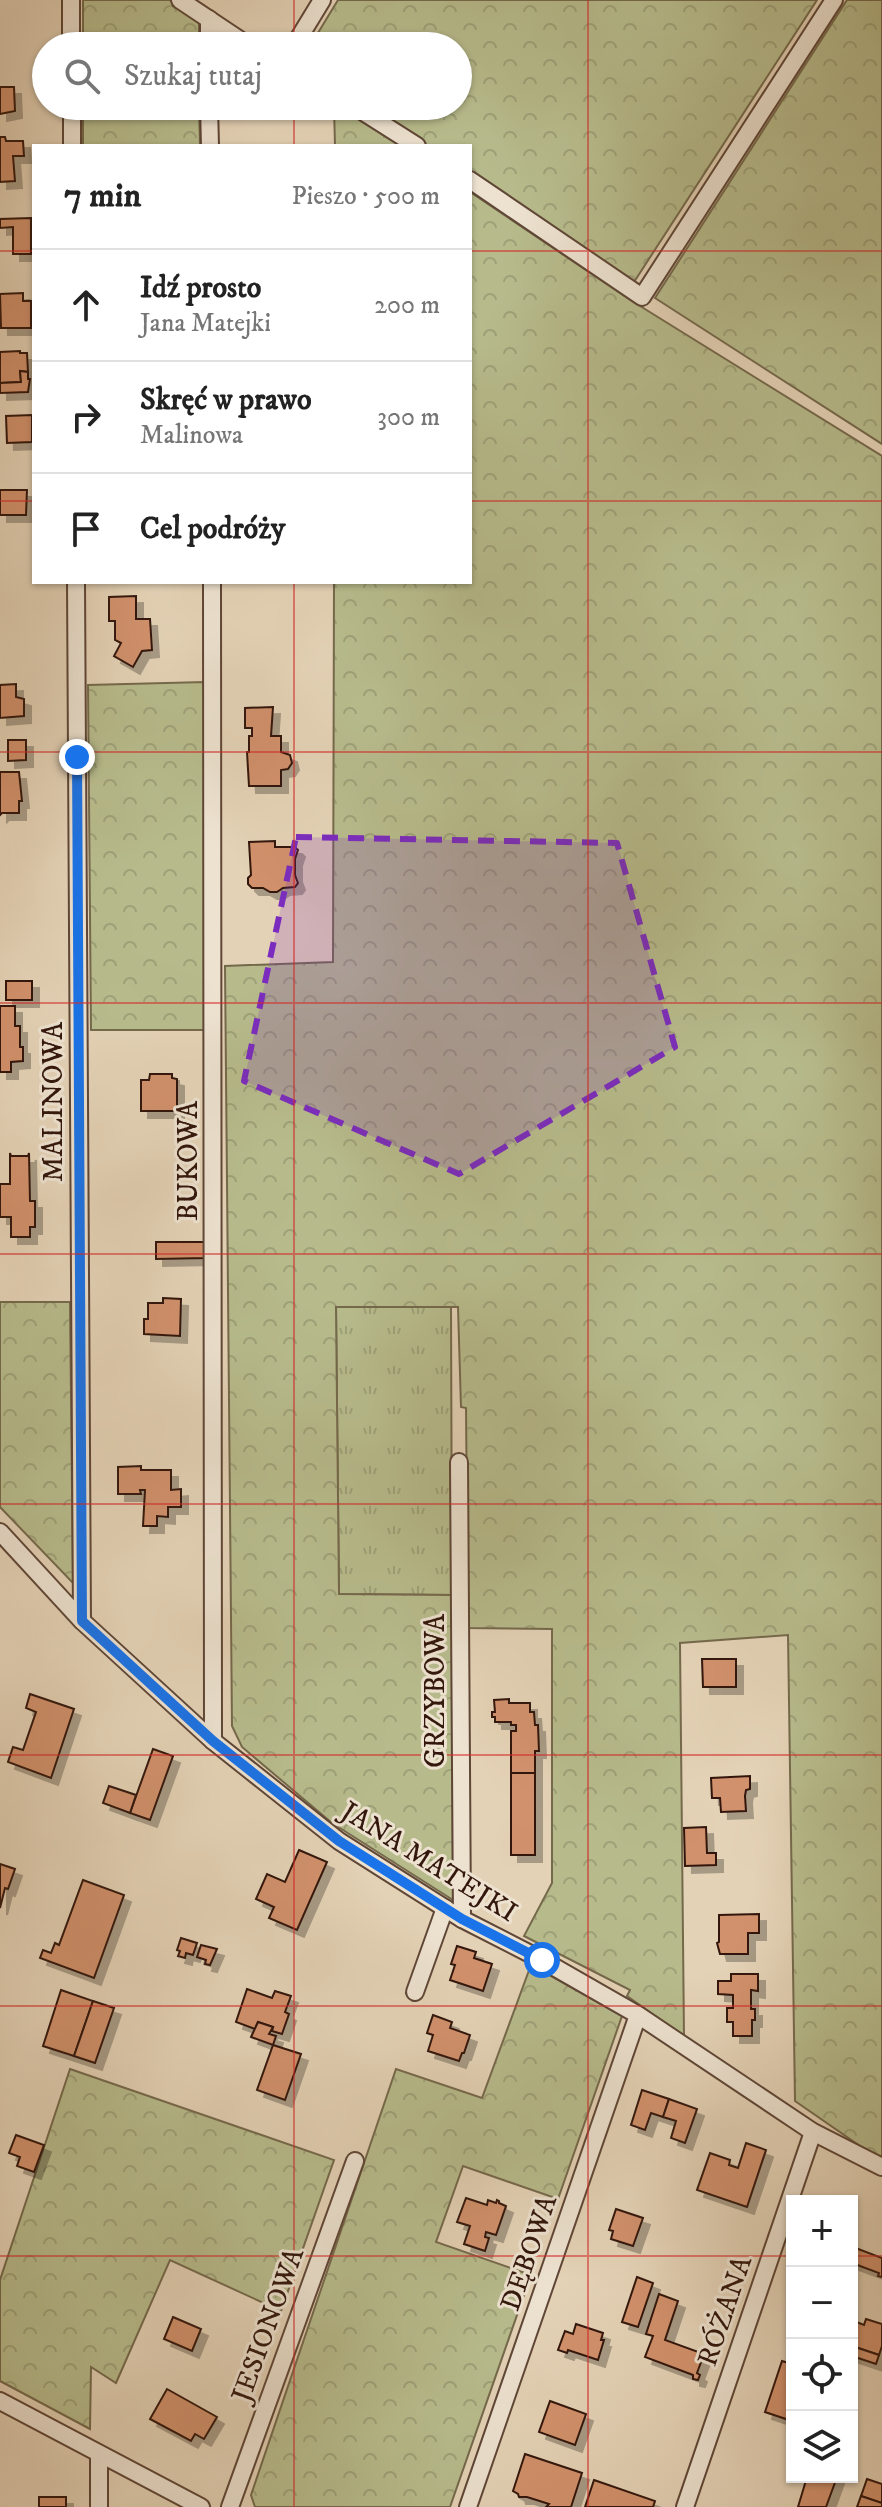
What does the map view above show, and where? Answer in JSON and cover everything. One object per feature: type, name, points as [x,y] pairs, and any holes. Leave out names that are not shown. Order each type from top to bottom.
[{"type":"street","points":[[71,0],[71,32]]},
{"type":"street","points":[[180,0],[228,32]]},
{"type":"street","points":[[303,32],[322,0]]},
{"type":"street","points":[[472,181],[642,297],[834,0]]},
{"type":"street","points":[[209,19],[209,32]]},
{"type":"street","points":[[72,120],[72,144]]},
{"type":"street","points":[[209,120],[210,144]]},
{"type":"street","points":[[376,120],[414,144]]},
{"type":"street","name":"MALINOWA","points":[[76,584],[82,1621]]},
{"type":"street","name":"BUKOWA","points":[[212,584],[213,1741]]},
{"type":"street","name":"GRZYBOWA","points":[[459,1462],[462,1919]]},
{"type":"street","name":"JANA MATEJKI","points":[[0,1532],[82,1621],[213,1741],[339,1841],[462,1919],[638,2015],[813,2132],[882,2167]]},
{"type":"street","points":[[415,1992],[445,1908]]},
{"type":"street","name":"DĘBOWA","points":[[468,2507],[638,2015]]},
{"type":"street","name":"RÓŻANA","points":[[685,2507],[813,2132]]},
{"type":"street","name":"JESIONOWA","points":[[230,2507],[355,2161]]},
{"type":"street","points":[[0,2401],[201,2507]]},
{"type":"street","points":[[99,2454],[99,2507]]},
{"type":"highlighted area","points":[[296,837],[617,843],[675,1047],[459,1174],[244,1081]]},
{"type":"green space","points":[[83,0],[171,0],[199,17],[199,32],[83,32]]},
{"type":"green space","points":[[338,0],[817,0],[634,282],[472,175],[472,144],[425,144],[388,120],[472,120],[472,32],[319,32]]},
{"type":"green space","points":[[847,0],[882,0],[882,444],[655,298]]},
{"type":"green space","points":[[83,120],[199,120],[200,144],[83,144]]},
{"type":"green space","points":[[334,120],[364,120],[399,144],[335,144]]},
{"type":"green space","points":[[472,193],[632,301],[882,456],[882,2158],[876,2157],[795,2101],[788,1635],[680,1643],[684,2036],[627,1996],[630,1990],[524,1936],[552,1883],[552,1629],[468,1628],[466,1408],[461,1407],[458,1307],[336,1307],[339,1594],[452,1595],[453,1900],[332,1823],[242,1747],[232,1726],[225,966],[333,962],[334,584],[472,584]]},
{"type":"green space","points":[[205,682],[206,1030],[91,1030],[88,685]]},
{"type":"green space","points":[[0,1302],[70,1302],[73,1583],[0,1507]]},
{"type":"green space","points":[[336,1307],[451,1307],[452,1595],[339,1594]]},
{"type":"green space","points":[[531,1965],[622,2016],[558,2199],[463,2166],[436,2242],[531,2275],[450,2507],[255,2507],[251,2495],[396,2069],[482,2098]]},
{"type":"green space","points":[[70,2069],[334,2160],[281,2311],[170,2260],[116,2383],[91,2367],[90,2429],[0,2381],[0,2280]]},
{"type":"building","points":[[0,87],[14,87],[15,111],[0,114]]},
{"type":"building","points":[[0,137],[5,137],[6,141],[23,141],[24,156],[13,156],[15,181],[0,182]]},
{"type":"building","points":[[31,218],[31,254],[13,254],[13,227],[0,228],[0,219]]},
{"type":"building","points":[[23,293],[23,301],[31,301],[31,328],[1,328],[0,294]]},
{"type":"building","points":[[0,352],[27,353],[28,372],[20,371],[21,382],[0,383]]},
{"type":"building","points":[[20,371],[28,372],[28,392],[0,393],[0,383],[21,382]]},
{"type":"building","points":[[32,415],[32,442],[7,443],[6,416]]},
{"type":"building","points":[[0,490],[27,490],[26,515],[0,515]]},
{"type":"building","points":[[136,596],[136,619],[150,619],[152,650],[142,651],[133,667],[114,656],[121,643],[115,640],[115,621],[109,621],[109,597]]},
{"type":"building","points":[[16,684],[16,697],[24,699],[24,716],[0,718],[0,685]]},
{"type":"building","points":[[273,707],[271,736],[281,736],[281,752],[290,755],[292,763],[288,769],[281,770],[281,786],[249,786],[247,752],[252,728],[245,728],[245,708]]},
{"type":"building","points":[[8,740],[26,740],[26,760],[8,761]]},
{"type":"building","points":[[0,772],[19,772],[22,801],[19,801],[19,813],[0,815]]},
{"type":"building","points":[[275,841],[275,847],[295,847],[298,850],[295,875],[298,883],[295,887],[277,892],[252,888],[248,884],[251,875],[249,842]]},
{"type":"building","points":[[6,981],[32,981],[32,1000],[6,1000]]},
{"type":"building","points":[[0,1006],[15,1006],[15,1026],[20,1026],[23,1061],[11,1062],[11,1072],[0,1072]]},
{"type":"building","points":[[150,1074],[172,1074],[172,1078],[177,1079],[177,1111],[141,1111],[141,1080],[149,1080]]},
{"type":"building","points":[[10,1153],[11,1156],[28,1156],[29,1153],[30,1201],[35,1201],[35,1227],[30,1227],[30,1237],[11,1237],[11,1217],[0,1217],[0,1184],[10,1184]]},
{"type":"building","points":[[156,1242],[207,1242],[207,1258],[156,1259]]},
{"type":"building","points":[[163,1298],[181,1299],[180,1336],[144,1334],[148,1303],[163,1303]]},
{"type":"building","points":[[141,1466],[141,1470],[171,1470],[171,1490],[181,1489],[181,1507],[168,1507],[168,1517],[157,1516],[157,1526],[143,1526],[145,1490],[140,1490],[141,1494],[118,1494],[118,1467]]},
{"type":"building","points":[[702,1659],[736,1659],[736,1687],[703,1687]]},
{"type":"building","points":[[30,1694],[74,1709],[51,1778],[8,1762],[13,1747],[23,1750],[36,1712],[26,1708]]},
{"type":"building","points":[[509,1699],[509,1703],[530,1703],[530,1712],[534,1712],[539,1751],[535,1751],[535,1773],[511,1773],[511,1731],[516,1731],[516,1725],[495,1722],[495,1717],[492,1717],[494,1700]]},
{"type":"building","points":[[153,1749],[173,1756],[150,1820],[130,1813]]},
{"type":"building","points":[[511,1773],[535,1773],[535,1855],[511,1855]]},
{"type":"building","points":[[750,1776],[750,1789],[746,1790],[745,1796],[746,1811],[721,1812],[720,1798],[712,1798],[711,1778]]},
{"type":"building","points":[[109,1786],[136,1795],[130,1813],[103,1803]]},
{"type":"building","points":[[706,1827],[707,1853],[716,1853],[716,1865],[685,1866],[684,1828]]},
{"type":"building","points":[[299,1850],[327,1862],[297,1930],[269,1918],[274,1907],[256,1899],[267,1874],[285,1882]]},
{"type":"building","points":[[0,1864],[15,1869],[8,1889],[5,1888],[0,1908]]},
{"type":"building","points":[[83,1880],[124,1895],[94,1978],[40,1958],[43,1950],[51,1953],[55,1943],[59,1945]]},
{"type":"building","points":[[759,1914],[759,1933],[748,1933],[748,1954],[720,1954],[717,1943],[719,1915]]},
{"type":"building","points":[[181,1938],[197,1943],[193,1955],[186,1953],[185,1958],[178,1956]]},
{"type":"building","points":[[201,1945],[217,1949],[210,1965],[197,1957]]},
{"type":"building","points":[[457,1946],[476,1952],[474,1958],[492,1964],[483,1991],[450,1980]]},
{"type":"building","points":[[731,1974],[758,1974],[758,1991],[751,1990],[751,2009],[755,2009],[752,2036],[733,2036],[733,2022],[727,2022],[727,2008],[733,2008],[733,1995],[718,1994],[718,1981],[731,1981]]},
{"type":"building","points":[[247,1989],[272,1998],[275,1991],[291,1996],[282,2034],[258,2022],[255,2029],[236,2022]]},
{"type":"building","points":[[61,1990],[93,2001],[74,2056],[43,2046]]},
{"type":"building","points":[[93,2001],[114,2008],[95,2063],[74,2056]]},
{"type":"building","points":[[433,2015],[452,2022],[450,2028],[470,2035],[459,2061],[428,2051],[433,2035],[427,2033]]},
{"type":"building","points":[[258,2022],[273,2027],[269,2034],[276,2036],[273,2045],[251,2037]]},
{"type":"building","points":[[273,2045],[301,2054],[285,2100],[257,2090]]},
{"type":"building","points":[[642,2090],[669,2099],[663,2117],[651,2113],[645,2130],[631,2125]]},
{"type":"building","points":[[669,2099],[697,2109],[685,2143],[671,2138],[676,2121],[663,2117]]},
{"type":"building","points":[[16,2135],[44,2145],[34,2172],[17,2166],[20,2157],[9,2153]]},
{"type":"building","points":[[746,2143],[766,2150],[747,2207],[697,2190],[710,2153],[730,2160],[729,2165],[738,2168]]},
{"type":"building","points":[[466,2198],[487,2205],[488,2200],[496,2203],[497,2200],[506,2206],[496,2235],[486,2232],[485,2237],[489,2238],[485,2251],[464,2244],[470,2226],[457,2222]]},
{"type":"building","points":[[616,2209],[643,2218],[633,2246],[611,2239],[613,2231],[609,2230]]},
{"type":"building","points":[[858,2249],[882,2258],[882,2277],[878,2276],[879,2273],[858,2265]]},
{"type":"building","points":[[637,2277],[653,2283],[638,2327],[622,2322]]},
{"type":"building","points":[[659,2294],[678,2301],[665,2340],[704,2354],[697,2373],[700,2375],[698,2380],[693,2379],[693,2375],[645,2357],[653,2336],[646,2334]]},
{"type":"building","points":[[173,2317],[201,2329],[192,2351],[164,2339]]},
{"type":"building","points":[[866,2319],[882,2324],[879,2355],[858,2348],[858,2323],[864,2325]]},
{"type":"building","points":[[576,2324],[603,2333],[598,2360],[568,2350],[567,2353],[558,2350],[565,2331],[573,2334]]},
{"type":"building","points":[[858,2348],[879,2355],[876,2364],[858,2358]]},
{"type":"building","points":[[782,2361],[786,2362],[786,2419],[765,2412]]},
{"type":"building","points":[[167,2389],[217,2417],[204,2439],[195,2434],[191,2441],[150,2419]]},
{"type":"building","points":[[550,2401],[586,2414],[575,2445],[539,2432]]},
{"type":"building","points":[[525,2454],[582,2473],[571,2507],[546,2507],[549,2504],[519,2497],[513,2491]]},
{"type":"building","points":[[867,2479],[882,2484],[882,2503],[861,2496]]},
{"type":"building","points":[[594,2480],[655,2501],[653,2507],[585,2507]]},
{"type":"building","points":[[805,2483],[835,2483],[826,2507],[798,2507]]},
{"type":"building","points":[[861,2496],[882,2503],[882,2507],[857,2507]]},
{"type":"building","points":[[39,2497],[66,2497],[66,2507],[39,2507]]},
{"type":"route","points":[[77,757],[82,1621],[213,1741],[339,1841],[462,1919],[542,1960]]}]
